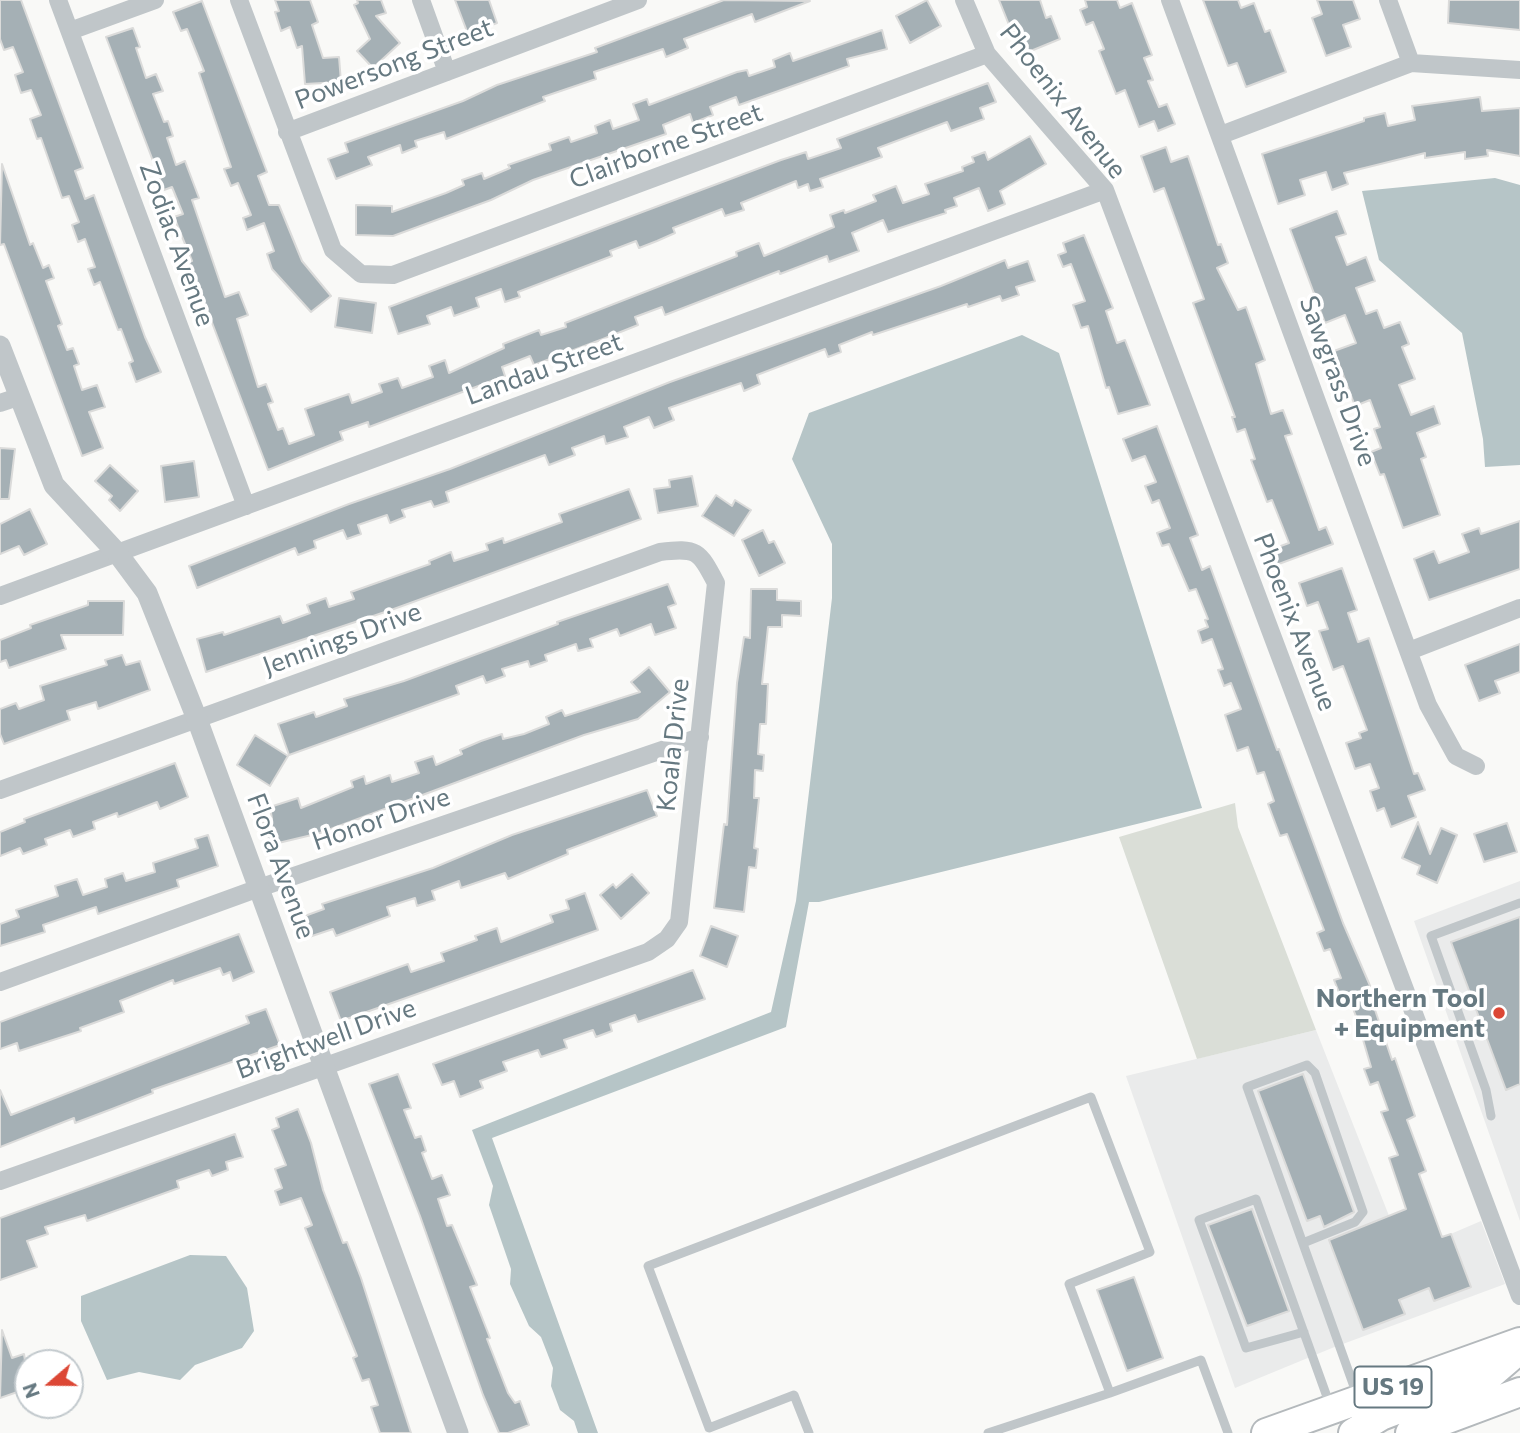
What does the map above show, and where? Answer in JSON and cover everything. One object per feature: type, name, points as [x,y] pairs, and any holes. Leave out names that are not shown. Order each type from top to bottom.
[{"type":"highway","name":"US 19","points":[[1266,1433],[1317,1419],[1359,1400],[1520,1342]]},
{"type":"highway","points":[[1353,1433],[1381,1416],[1492,1373],[1520,1349]]},
{"type":"highway","name":"US 19","points":[[1410,1433],[1520,1392]]},
{"type":"street","name":"Zodiac Avenue","points":[[58,0],[246,506]]},
{"type":"street","points":[[70,31],[155,0]]},
{"type":"street","points":[[239,0],[287,132]]},
{"type":"street","points":[[421,0],[447,72]]},
{"type":"street","name":"Powersong Street","points":[[287,132],[447,72],[610,5],[638,0]]},
{"type":"street","name":"Phoenix Avenue","points":[[964,0],[987,54],[1105,190],[1520,1296]]},
{"type":"street","name":"Sawgrass Drive","points":[[1170,0],[1428,705],[1456,756],[1476,766]]},
{"type":"street","points":[[1388,0],[1411,64]]},
{"type":"street","name":"Clairborne Street","points":[[287,132],[333,250],[361,274],[393,275],[987,54]]},
{"type":"street","points":[[1221,135],[1411,64],[1520,70]]},
{"type":"street","name":"Landau Street","points":[[0,596],[1105,190]]},
{"type":"street","name":"Flora Avenue","points":[[0,346],[9,400],[54,485],[118,554],[147,593],[197,719],[458,1433]]},
{"type":"street","name":"Jennings Drive","points":[[0,789],[660,552],[688,548],[702,556]]},
{"type":"street","name":"Koala Drive","points":[[667,939],[679,922],[716,583],[702,556]]},
{"type":"street","points":[[1409,651],[1520,608]]},
{"type":"street","name":"Honor Drive","points":[[0,982],[259,888],[701,737]]},
{"type":"street","name":"Brightwell Drive","points":[[0,1181],[648,952],[667,939]]},
{"type":"lane","points":[[1491,1116],[1486,1090],[1431,936],[1520,904]]},
{"type":"lane","points":[[1303,1243],[1355,1222],[1363,1212],[1315,1073],[1307,1065],[1247,1087],[1359,1400]]},
{"type":"lane","points":[[709,1428],[648,1266],[1091,1097],[1150,1252],[1069,1284],[1110,1393]]},
{"type":"lane","points":[[1304,1332],[1246,1348],[1199,1220],[1255,1199],[1304,1332],[1317,1419]]},
{"type":"lane","points":[[988,1433],[1201,1360],[1228,1433]]},
{"type":"lane","points":[[697,1433],[794,1395],[809,1433]]},
{"type":"shaded area","points":[[1495,178],[1520,185],[1520,465],[1485,467],[1483,439],[1462,333],[1379,260],[1362,191]]},
{"type":"shaded area","points":[[1022,335],[1059,353],[1202,808],[819,902],[809,902],[786,1027],[492,1138],[598,1433],[578,1433],[574,1421],[560,1410],[551,1386],[553,1368],[541,1337],[529,1326],[510,1284],[511,1269],[489,1205],[493,1186],[472,1130],[771,1012],[796,901],[832,598],[832,544],[792,459],[809,413]]},
{"type":"shaded area","points":[[1235,803],[1238,827],[1316,1030],[1197,1059],[1119,837]]},
{"type":"shaded area","points":[[1520,881],[1520,1221],[1414,921]]},
{"type":"shaded area","points":[[1316,1030],[1404,1254],[1481,1221],[1505,1284],[1332,1348],[1235,1388],[1126,1076]]},
{"type":"shaded area","points":[[190,1255],[226,1256],[247,1288],[254,1331],[242,1348],[195,1365],[180,1380],[139,1372],[107,1380],[81,1321],[81,1296]]},
{"type":"building","points":[[0,0],[21,0],[83,168],[75,171],[85,199],[94,195],[145,337],[161,372],[136,382],[129,363],[133,361],[121,329],[118,330],[100,282],[94,285],[88,269],[95,267],[85,239],[78,242],[72,225],[79,222],[69,196],[62,198],[41,138],[37,139],[30,119],[41,115],[31,90],[21,93],[15,75],[23,72],[13,47],[4,50],[0,39]]},
{"type":"building","points":[[275,0],[310,0],[318,22],[312,25],[323,58],[339,57],[341,82],[305,84],[302,46],[297,48],[290,27],[281,31],[275,12],[279,11]]},
{"type":"building","points":[[357,0],[381,0],[386,13],[376,16],[400,43],[373,68],[357,51],[370,39],[354,5],[358,3]]},
{"type":"building","points":[[455,0],[489,0],[497,23],[468,34]]},
{"type":"building","points":[[724,0],[810,1],[755,22],[752,14],[684,39],[688,48],[666,57],[663,49],[594,72],[596,79],[543,97],[545,101],[446,139],[444,132],[415,141],[417,147],[402,153],[400,145],[368,157],[372,165],[336,179],[328,159],[348,152],[345,143],[463,101],[497,85],[597,52],[595,48]]},
{"type":"building","points":[[927,0],[941,26],[910,43],[896,16]]},
{"type":"building","points":[[999,0],[1040,0],[1046,18],[1051,16],[1060,39],[1021,55]]},
{"type":"building","points":[[1085,0],[1117,0],[1120,8],[1132,3],[1152,55],[1144,58],[1153,80],[1148,81],[1159,107],[1167,104],[1175,124],[1158,131],[1154,121],[1139,127],[1125,90],[1116,94],[1099,51],[1104,49],[1093,22],[1086,25],[1080,10],[1087,7]]},
{"type":"building","points":[[1203,0],[1238,0],[1241,8],[1254,3],[1265,32],[1270,30],[1286,72],[1246,87],[1237,63],[1228,66]]},
{"type":"building","points":[[1317,0],[1353,0],[1360,19],[1343,25],[1351,47],[1326,56],[1312,18],[1322,14]]},
{"type":"building","points":[[1449,0],[1520,0],[1520,30],[1448,23]]},
{"type":"building","points":[[202,1],[267,172],[258,176],[269,205],[279,205],[302,261],[331,296],[311,312],[272,269],[267,254],[274,251],[264,223],[247,230],[243,218],[251,215],[238,183],[231,186],[224,169],[231,167],[199,73],[204,71],[187,29],[181,31],[173,12]]},
{"type":"building","points":[[133,28],[140,47],[136,48],[146,78],[156,74],[163,91],[153,94],[164,122],[168,121],[173,136],[167,138],[176,165],[185,161],[199,198],[192,200],[225,297],[239,292],[248,315],[237,319],[258,387],[266,384],[273,402],[268,404],[278,430],[283,428],[289,444],[314,435],[305,409],[349,394],[352,403],[382,392],[379,384],[398,378],[402,388],[433,377],[429,366],[445,360],[449,373],[504,348],[503,344],[539,330],[541,335],[566,327],[565,323],[737,256],[736,252],[759,243],[764,256],[834,227],[830,215],[844,210],[845,213],[876,201],[873,195],[896,186],[903,203],[929,194],[925,184],[963,171],[962,167],[974,162],[972,157],[985,152],[988,160],[1030,136],[1046,164],[1000,191],[1005,204],[988,211],[979,188],[954,198],[957,206],[945,210],[946,213],[888,232],[883,220],[852,233],[859,251],[829,262],[827,256],[780,274],[779,271],[665,315],[662,307],[635,317],[638,325],[534,365],[530,356],[502,367],[505,376],[369,427],[368,422],[340,432],[343,440],[268,470],[174,217],[183,214],[172,187],[164,190],[106,37]]},
{"type":"building","points":[[882,30],[887,49],[847,59],[849,66],[739,105],[736,97],[710,107],[713,115],[693,123],[690,114],[663,125],[666,134],[533,180],[491,200],[393,236],[356,235],[356,205],[392,206],[392,212],[464,185],[462,180],[482,173],[484,179],[510,168],[508,165],[551,150],[549,144],[569,137],[571,142],[597,133],[595,126],[610,120],[613,129],[639,120],[633,104],[647,99],[649,105],[737,72],[747,70],[749,76],[775,67],[773,60],[790,53],[793,61]]},
{"type":"building","points":[[988,83],[996,102],[980,108],[984,119],[951,131],[947,122],[878,148],[882,157],[820,179],[823,187],[810,191],[808,184],[798,188],[796,181],[741,203],[744,210],[725,216],[722,209],[673,228],[675,233],[639,248],[636,241],[610,251],[612,256],[518,292],[520,297],[505,302],[501,289],[476,298],[479,307],[454,316],[451,307],[427,316],[430,324],[398,334],[389,307],[781,160],[806,152],[808,159],[841,148],[837,139]]},
{"type":"building","points":[[1480,97],[1482,111],[1520,108],[1520,156],[1487,150],[1488,156],[1465,159],[1465,152],[1425,158],[1425,153],[1344,173],[1348,184],[1332,190],[1326,172],[1300,180],[1305,195],[1278,204],[1262,154],[1364,121],[1364,118],[1385,113],[1388,126],[1415,120],[1412,106]]},
{"type":"building","points":[[1166,147],[1171,162],[1188,156],[1218,245],[1221,244],[1228,263],[1217,268],[1238,310],[1246,307],[1265,360],[1256,364],[1271,414],[1283,410],[1292,434],[1285,436],[1319,530],[1326,527],[1333,544],[1276,565],[1270,550],[1289,543],[1272,500],[1267,502],[1251,460],[1255,459],[1245,429],[1237,432],[1232,417],[1235,417],[1193,303],[1204,299],[1164,188],[1154,192],[1141,156]]},
{"type":"building","points":[[2,164],[30,245],[33,243],[43,268],[49,265],[54,278],[46,281],[62,324],[58,326],[67,350],[73,348],[79,364],[74,366],[82,390],[97,385],[105,407],[89,412],[103,448],[82,456],[4,244],[0,245]]},
{"type":"building","points":[[1337,211],[1346,234],[1336,237],[1347,265],[1366,257],[1375,281],[1356,288],[1366,314],[1377,310],[1384,328],[1400,322],[1409,344],[1402,347],[1415,379],[1399,385],[1411,415],[1434,406],[1440,424],[1417,433],[1426,457],[1421,459],[1440,515],[1403,528],[1384,474],[1380,475],[1371,452],[1381,448],[1374,429],[1380,427],[1370,400],[1355,406],[1334,351],[1356,343],[1345,315],[1325,323],[1290,229]]},
{"type":"building","points":[[1084,235],[1113,308],[1106,311],[1117,343],[1125,340],[1150,405],[1118,414],[1109,387],[1106,388],[1088,326],[1081,328],[1073,305],[1085,301],[1071,264],[1063,267],[1058,255],[1066,252],[1063,243]]},
{"type":"building","points":[[1005,260],[1008,268],[1028,261],[1035,281],[1016,287],[1019,295],[1002,301],[1000,296],[968,307],[967,304],[873,335],[872,332],[839,345],[841,352],[828,357],[825,349],[757,375],[760,384],[744,391],[741,383],[669,408],[674,420],[654,428],[649,417],[624,427],[628,437],[606,444],[604,436],[572,448],[575,455],[549,465],[545,455],[446,492],[449,502],[434,507],[431,501],[402,510],[405,517],[390,523],[387,515],[358,525],[361,534],[347,539],[343,530],[314,541],[316,548],[298,555],[295,548],[197,588],[189,566],[349,504],[450,469],[670,382],[941,286]]},
{"type":"building","points":[[339,298],[376,303],[372,333],[335,327]]},
{"type":"building","points":[[1157,426],[1198,535],[1190,538],[1202,570],[1210,566],[1343,923],[1371,988],[1368,989],[1392,1060],[1395,1058],[1415,1116],[1407,1120],[1426,1171],[1419,1174],[1442,1237],[1451,1234],[1471,1287],[1434,1301],[1429,1288],[1399,1300],[1405,1314],[1363,1330],[1329,1240],[1406,1209],[1389,1158],[1398,1155],[1381,1112],[1388,1110],[1378,1082],[1370,1085],[1364,1069],[1371,1067],[1357,1019],[1347,993],[1340,995],[1334,980],[1341,978],[1330,949],[1324,951],[1317,933],[1324,930],[1287,834],[1280,836],[1268,804],[1274,801],[1264,772],[1257,774],[1248,747],[1237,751],[1225,715],[1241,709],[1231,683],[1224,686],[1218,670],[1223,669],[1212,639],[1202,643],[1198,631],[1208,627],[1205,620],[1208,619],[1196,589],[1189,591],[1169,544],[1162,546],[1157,533],[1170,528],[1159,500],[1152,503],[1145,486],[1156,482],[1145,456],[1132,461],[1123,439]]},
{"type":"building","points":[[0,448],[15,449],[9,499],[0,499]]},
{"type":"building","points":[[194,461],[199,497],[165,502],[161,466]]},
{"type":"building","points":[[110,465],[138,491],[120,511],[109,500],[112,496],[95,481]]},
{"type":"building","points":[[692,476],[698,506],[658,513],[654,489],[670,487],[669,480]]},
{"type":"building","points":[[629,489],[641,519],[391,610],[206,672],[197,639],[223,632],[224,635],[280,616],[283,623],[310,613],[307,605],[326,598],[329,607],[354,599],[351,592],[430,564],[429,561],[451,552],[454,561],[488,550],[486,544],[503,538],[504,543],[562,522],[559,514]]},
{"type":"building","points":[[716,495],[732,506],[735,500],[751,510],[734,536],[702,516]]},
{"type":"building","points":[[30,509],[47,544],[24,555],[19,546],[0,554],[0,524]]},
{"type":"building","points":[[1520,521],[1520,569],[1429,600],[1414,559],[1434,551],[1439,563],[1469,552],[1462,534],[1479,528],[1481,534]]},
{"type":"building","points":[[763,530],[769,543],[774,541],[785,563],[759,576],[742,540]]},
{"type":"building","points":[[1342,568],[1357,610],[1348,613],[1358,642],[1369,638],[1414,774],[1418,773],[1425,790],[1408,796],[1416,817],[1391,827],[1384,808],[1377,811],[1370,791],[1379,788],[1370,764],[1355,769],[1346,743],[1361,738],[1359,733],[1367,730],[1343,666],[1333,670],[1319,631],[1328,629],[1318,602],[1307,606],[1299,583]]},
{"type":"building","points":[[668,584],[676,604],[668,607],[676,628],[655,635],[651,624],[620,636],[617,629],[590,639],[593,647],[578,651],[576,644],[545,655],[547,661],[530,667],[528,661],[502,669],[505,676],[486,683],[483,676],[456,686],[459,694],[289,755],[278,724],[314,712],[316,717],[347,706],[344,699],[404,681],[558,624],[557,622]]},
{"type":"building","points":[[751,589],[777,589],[777,600],[801,601],[801,616],[782,615],[782,627],[768,627],[762,684],[768,684],[766,724],[760,724],[758,754],[764,755],[763,771],[755,770],[754,798],[759,798],[754,848],[758,849],[756,868],[749,867],[744,912],[714,908],[724,824],[727,825],[737,683],[744,637],[750,638]]},
{"type":"building","points":[[88,601],[124,601],[123,635],[61,635],[66,649],[9,668],[6,660],[0,662],[0,640],[31,628],[30,625],[88,605]]},
{"type":"building","points":[[1520,644],[1520,672],[1495,681],[1500,693],[1479,701],[1465,665]]},
{"type":"building","points":[[122,655],[126,665],[140,661],[150,690],[98,709],[96,702],[67,711],[70,720],[4,744],[0,734],[0,709],[16,703],[19,709],[44,700],[40,686],[107,665],[105,660]]},
{"type":"building","points":[[649,667],[670,692],[638,719],[584,735],[320,833],[270,845],[263,822],[272,819],[270,807],[298,798],[301,808],[353,787],[351,781],[364,776],[366,784],[390,775],[392,782],[419,773],[415,762],[433,756],[436,765],[462,754],[460,750],[481,741],[502,734],[503,739],[524,734],[549,724],[546,717],[562,710],[565,716],[640,692],[631,682]]},
{"type":"building","points":[[255,735],[288,756],[270,786],[237,765]]},
{"type":"building","points":[[175,763],[188,797],[160,809],[157,802],[118,817],[117,813],[93,822],[95,829],[73,837],[70,830],[45,839],[47,845],[23,854],[20,848],[0,856],[0,832],[25,822],[24,819]]},
{"type":"building","points":[[647,790],[657,816],[567,850],[568,854],[508,879],[505,873],[461,888],[459,881],[432,891],[435,900],[417,906],[415,898],[387,907],[390,916],[336,936],[333,929],[309,937],[302,917],[324,909],[322,904],[433,868],[512,835]]},
{"type":"building","points":[[1418,822],[1430,854],[1441,828],[1457,835],[1437,883],[1417,874],[1420,866],[1402,858]]},
{"type":"building","points":[[1507,823],[1517,852],[1484,862],[1474,834]]},
{"type":"building","points":[[208,835],[218,866],[177,880],[179,887],[98,914],[96,907],[43,925],[45,932],[0,946],[0,924],[19,917],[16,910],[58,896],[55,886],[77,879],[83,895],[107,887],[105,879],[123,873],[126,881],[155,872],[153,863],[198,848],[195,839]]},
{"type":"building","points":[[632,874],[649,893],[621,919],[600,895],[613,884],[616,888]]},
{"type":"building","points":[[585,893],[598,930],[341,1021],[330,992],[408,964],[411,972],[444,961],[441,953],[477,940],[475,936],[497,928],[501,942],[553,922],[550,915],[569,909],[566,900]]},
{"type":"building","name":"Northern Tool + Equipment","points":[[1520,917],[1520,1084],[1506,1090],[1451,942]]},
{"type":"building","points":[[711,926],[738,936],[727,967],[700,956]]},
{"type":"building","points":[[239,934],[254,972],[233,981],[230,972],[223,975],[220,968],[174,984],[173,980],[120,1001],[124,1012],[80,1028],[81,1031],[19,1051],[17,1043],[0,1049],[0,1022]]},
{"type":"building","points":[[693,970],[705,999],[638,1022],[635,1015],[610,1024],[612,1031],[596,1037],[593,1030],[564,1040],[567,1048],[541,1057],[538,1050],[503,1062],[507,1071],[480,1081],[483,1088],[460,1097],[454,1081],[442,1085],[433,1064]]},
{"type":"building","points":[[266,1009],[280,1045],[152,1090],[153,1093],[75,1123],[74,1118],[0,1147],[0,1090],[11,1115],[249,1023],[246,1016]]},
{"type":"building","points":[[398,1074],[411,1108],[404,1110],[415,1138],[421,1136],[426,1151],[422,1153],[432,1179],[442,1175],[450,1195],[438,1199],[447,1226],[452,1225],[477,1285],[470,1287],[490,1338],[487,1339],[508,1393],[515,1403],[520,1401],[529,1425],[508,1433],[499,1433],[483,1395],[420,1216],[369,1084]]},
{"type":"building","points":[[1303,1074],[1354,1212],[1324,1227],[1320,1216],[1307,1221],[1258,1091]]},
{"type":"building","points":[[298,1109],[311,1143],[323,1190],[343,1243],[347,1242],[361,1278],[411,1433],[380,1433],[371,1407],[378,1405],[369,1379],[362,1381],[353,1358],[357,1356],[305,1228],[312,1225],[301,1198],[280,1205],[275,1191],[282,1188],[275,1169],[286,1165],[272,1130],[279,1127],[276,1118]]},
{"type":"building","points":[[235,1134],[243,1157],[226,1162],[228,1170],[212,1176],[209,1170],[177,1181],[179,1188],[87,1221],[85,1215],[45,1227],[48,1234],[27,1241],[37,1267],[0,1280],[0,1218]]},
{"type":"building","points":[[1252,1209],[1289,1311],[1247,1326],[1208,1225]]},
{"type":"building","points":[[1134,1277],[1163,1358],[1127,1371],[1097,1290]]},
{"type":"building","points":[[2,1330],[14,1357],[14,1393],[0,1398]]},
{"type":"place","name":"Northern Tool + Equipment","points":[[1499,1013]]}]
